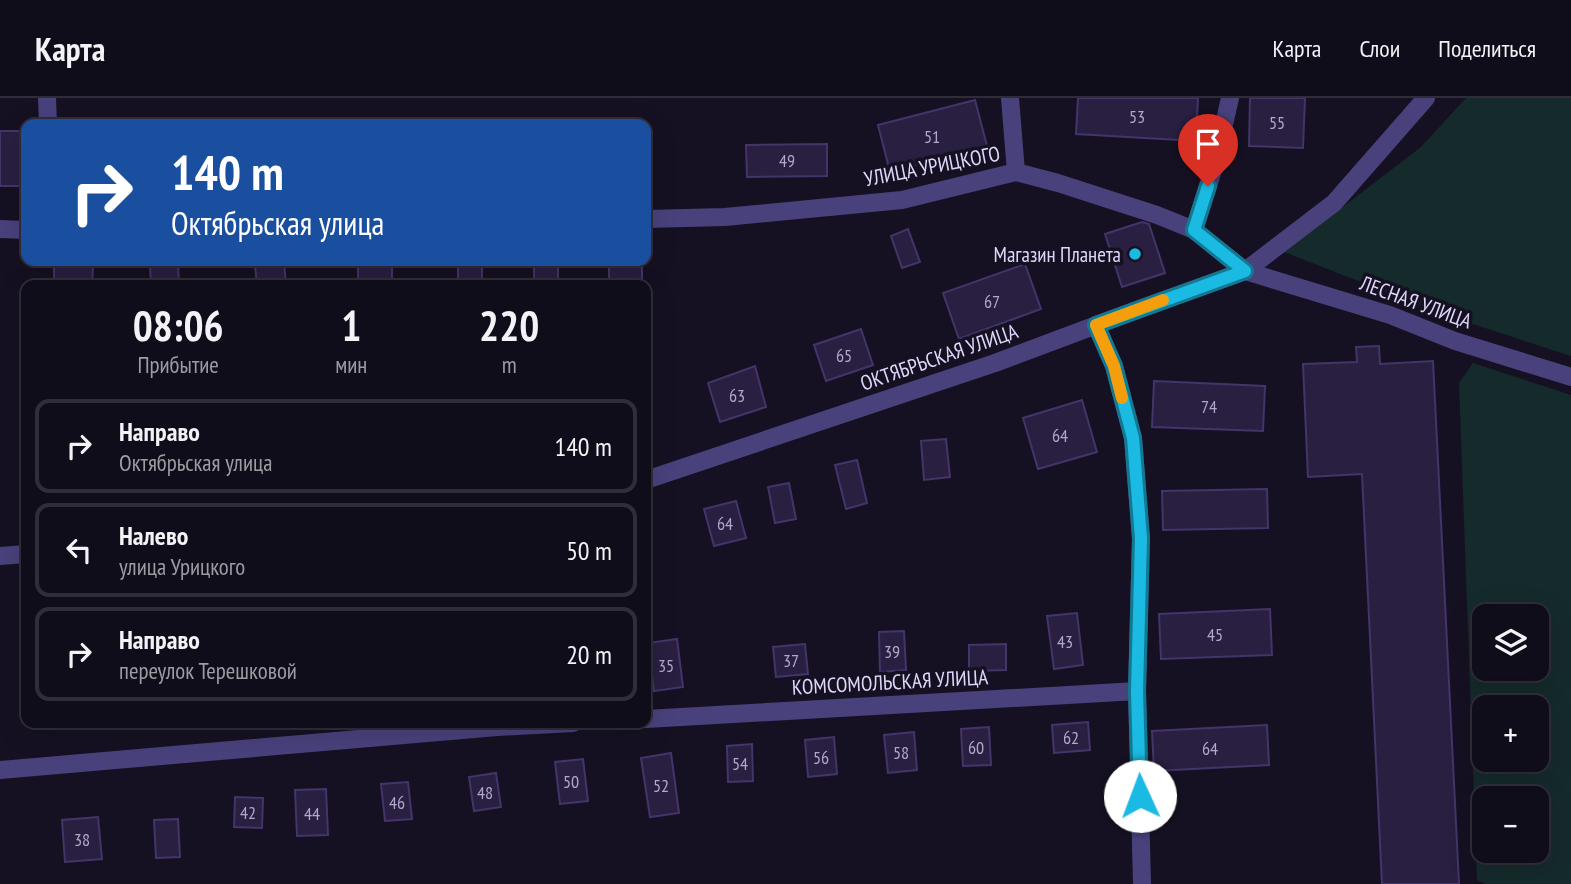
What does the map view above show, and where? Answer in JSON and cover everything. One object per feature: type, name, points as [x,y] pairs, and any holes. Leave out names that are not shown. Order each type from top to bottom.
[{"type":"street","points":[[47,98],[48,119]]},
{"type":"street","points":[[1010,98],[1016,172]]},
{"type":"street","points":[[1194,230],[1215,163],[1230,98]]},
{"type":"street","name":"ОКТЯБРЬСКАЯ УЛИЦА","points":[[651,478],[995,363],[1245,271],[1334,203],[1426,98]]},
{"type":"street","name":"УЛИЦА УРИЦКОГО","points":[[651,219],[724,217],[902,200],[1016,172],[1157,215],[1194,230],[1245,271]]},
{"type":"street","points":[[0,229],[21,230]]},
{"type":"street","name":"ЛЕСНАЯ УЛИЦА","points":[[1245,271],[1390,314],[1455,341],[1571,377]]},
{"type":"street","points":[[1096,325],[1114,366],[1133,438],[1141,538],[1137,691],[1142,884]]},
{"type":"street","points":[[0,556],[21,554]]},
{"type":"street","name":"КОМСОМОЛЬСКАЯ УЛИЦА","points":[[651,719],[1137,691]]},
{"type":"street","points":[[0,770],[486,728]]},
{"type":"green space","points":[[1466,98],[1571,98],[1571,356],[1448,316],[1284,252],[1421,147]]},
{"type":"green space","points":[[1473,363],[1571,395],[1571,884],[1485,884],[1477,880],[1476,863],[1549,863],[1549,786],[1474,786],[1473,772],[1549,772],[1549,695],[1472,695],[1472,742],[1459,383]]},
{"type":"building","points":[[1078,98],[1198,98],[1196,141],[1076,134]]},
{"type":"building","points":[[1250,98],[1305,98],[1303,148],[1249,146]]},
{"type":"building","points":[[975,100],[987,146],[890,172],[878,125]]},
{"type":"building","points":[[0,131],[20,131],[21,186],[0,186]]},
{"type":"building","points":[[827,144],[827,176],[747,177],[746,145]]},
{"type":"building","name":"Магазин Планета","points":[[1142,222],[1149,224],[1165,273],[1122,287],[1105,234]]},
{"type":"building","points":[[908,229],[920,262],[902,268],[891,236]]},
{"type":"building","points":[[1025,264],[1041,309],[959,339],[943,293]]},
{"type":"building","points":[[54,266],[93,267],[92,280],[54,280]]},
{"type":"building","points":[[150,266],[178,266],[179,280],[151,280]]},
{"type":"building","points":[[255,266],[284,266],[286,280],[256,280]]},
{"type":"building","points":[[358,266],[392,266],[392,280],[358,280]]},
{"type":"building","points":[[458,266],[482,266],[482,280],[458,280]]},
{"type":"building","points":[[534,266],[558,266],[558,280],[534,280]]},
{"type":"building","points":[[609,266],[642,266],[642,280],[609,280]]},
{"type":"building","points":[[861,329],[873,365],[826,381],[814,345]]},
{"type":"building","points":[[1379,346],[1380,364],[1433,361],[1459,884],[1382,884],[1362,474],[1308,477],[1303,364],[1357,362],[1356,347]]},
{"type":"building","points":[[755,366],[766,407],[720,422],[708,383]]},
{"type":"building","points":[[1154,381],[1265,386],[1263,431],[1152,427]]},
{"type":"building","points":[[1082,400],[1097,452],[1038,469],[1023,418]]},
{"type":"building","points":[[946,439],[950,477],[924,480],[921,441]]},
{"type":"building","points":[[857,460],[867,503],[846,509],[835,465]]},
{"type":"building","points":[[789,483],[796,519],[775,523],[768,487]]},
{"type":"building","points":[[1267,489],[1268,528],[1163,530],[1162,491]]},
{"type":"building","points":[[736,501],[746,538],[714,546],[704,509]]},
{"type":"building","points":[[1270,609],[1272,655],[1161,659],[1159,614]]},
{"type":"building","points":[[1077,613],[1083,665],[1054,669],[1047,616]]},
{"type":"building","points":[[904,631],[906,670],[880,672],[879,632]]},
{"type":"building","points":[[677,639],[683,687],[654,691],[651,643]]},
{"type":"building","points":[[805,644],[808,674],[776,677],[773,647]]},
{"type":"building","points":[[1006,644],[1006,670],[969,671],[969,645]]},
{"type":"building","points":[[1088,722],[1090,750],[1054,753],[1052,725]]},
{"type":"building","points":[[1267,725],[1269,765],[1154,771],[1152,731]]},
{"type":"building","points":[[989,727],[991,765],[963,766],[961,729]]},
{"type":"building","points":[[914,732],[917,770],[888,773],[884,735]]},
{"type":"building","points":[[834,737],[837,774],[808,777],[805,740]]},
{"type":"building","points":[[752,744],[753,781],[728,782],[727,746]]},
{"type":"building","points":[[671,753],[679,813],[650,817],[641,758]]},
{"type":"building","points":[[583,759],[588,801],[560,804],[555,762]]},
{"type":"building","points":[[496,773],[501,807],[474,811],[469,777]]},
{"type":"building","points":[[408,782],[412,819],[385,821],[381,784]]},
{"type":"building","points":[[326,789],[328,835],[297,836],[295,790]]},
{"type":"building","points":[[235,797],[263,798],[262,828],[234,827]]},
{"type":"building","points":[[98,817],[102,859],[65,862],[62,820]]},
{"type":"building","points":[[178,819],[180,857],[156,858],[154,820]]},
{"type":"slow traffic","points":[[1122,398],[1114,366],[1096,325],[1163,300]]},
{"type":"place","name":"Магазин Планета","points":[[1135,254]]},
{"type":"route","points":[[1140,796],[1137,691],[1141,538],[1133,438],[1114,366],[1096,325],[1245,271],[1194,230],[1208,186]]}]
